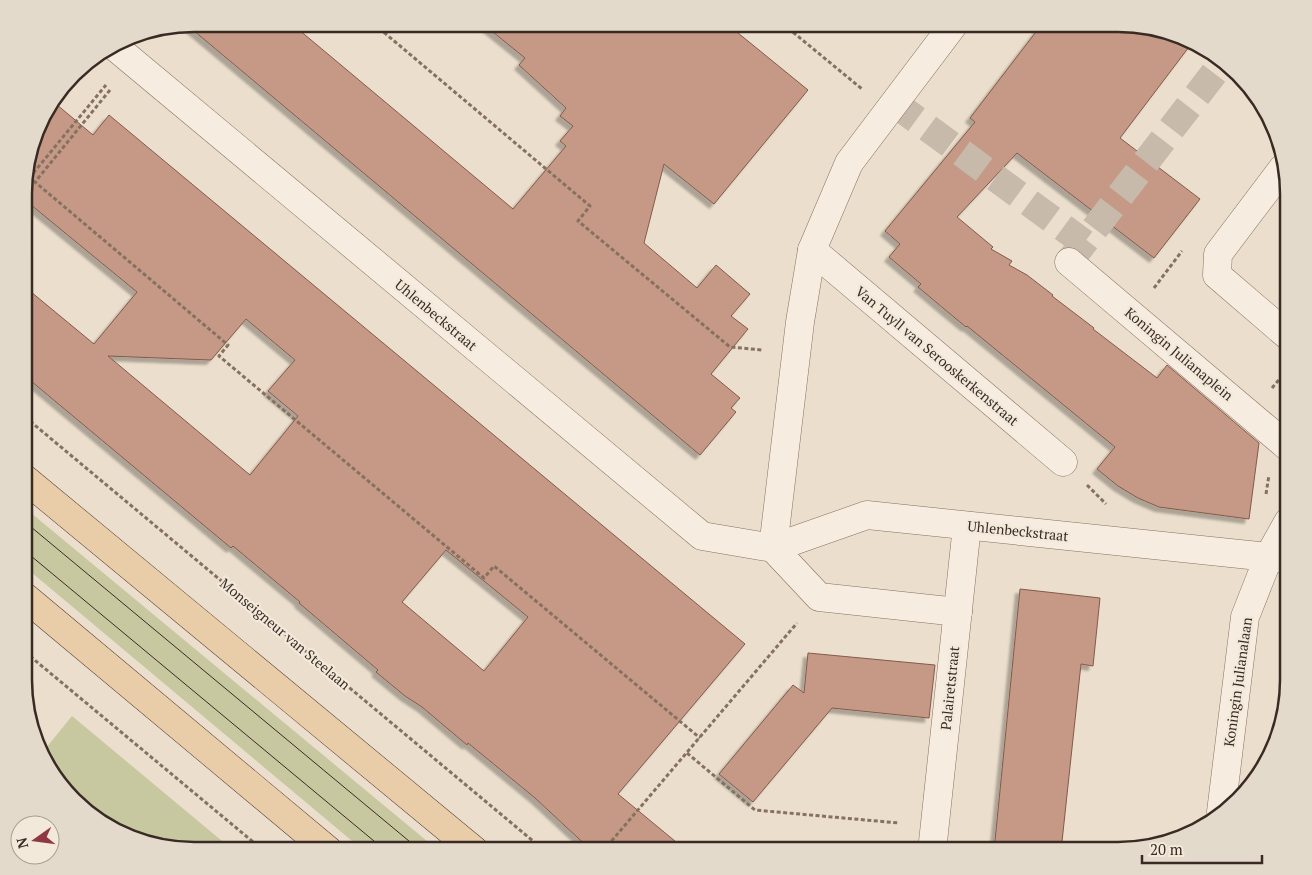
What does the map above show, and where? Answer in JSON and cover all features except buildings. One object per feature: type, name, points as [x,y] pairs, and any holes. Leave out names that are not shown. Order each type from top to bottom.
[{"type":"main road","points":[[32,485],[464,842]]},
{"type":"main road","points":[[32,603],[319,842]]},
{"type":"street","points":[[948,32],[849,163],[812,250],[796,353],[773,548],[819,597],[958,612]]},
{"type":"street","name":"Uhlenbeckstraat","points":[[125,55],[702,536],[773,548],[867,515],[1150,546],[1278,557]]},
{"type":"street","points":[[1278,175],[1218,254],[1217,275],[1279,328]]},
{"type":"street","name":"Van Tuyll van Serooskerkenstraat","points":[[812,250],[1063,462]]},
{"type":"street","name":"Koningin Julianaplein","points":[[1069,262],[1279,439]]},
{"type":"street","name":"Palairetstraat","points":[[933,838],[967,526]]},
{"type":"street","name":"Koningin Julianalaan","points":[[1222,804],[1245,618],[1278,557]]},
{"type":"path","points":[[383,32],[590,206],[578,220],[730,347],[796,353]]},
{"type":"path","points":[[793,32],[872,98],[894,103]]},
{"type":"path","points":[[34,171],[125,55]]},
{"type":"path","points":[[125,55],[35,182],[228,345],[219,356],[484,578],[494,566],[700,738]]},
{"type":"path","name":"Monseigneur van Steelaan","points":[[32,423],[534,842]]},
{"type":"path","points":[[611,842],[819,597]]},
{"type":"path","points":[[32,658],[253,842]]},
{"type":"path","points":[[687,752],[755,810],[933,838]]},
{"type":"green space","points":[[32,514],[428,842],[353,842],[32,573]]},
{"type":"green space","points":[[72,716],[223,842],[184,842],[163,839],[142,834],[123,826],[104,815],[80,795],[60,771],[47,747]]},
{"type":"tunnel","points":[[1069,262],[1218,68]]},
{"type":"tunnel","points":[[894,103],[1084,243]]},
{"type":"tram line","points":[[32,528],[410,842]]},
{"type":"tram line","points":[[32,557],[375,842]]}]
